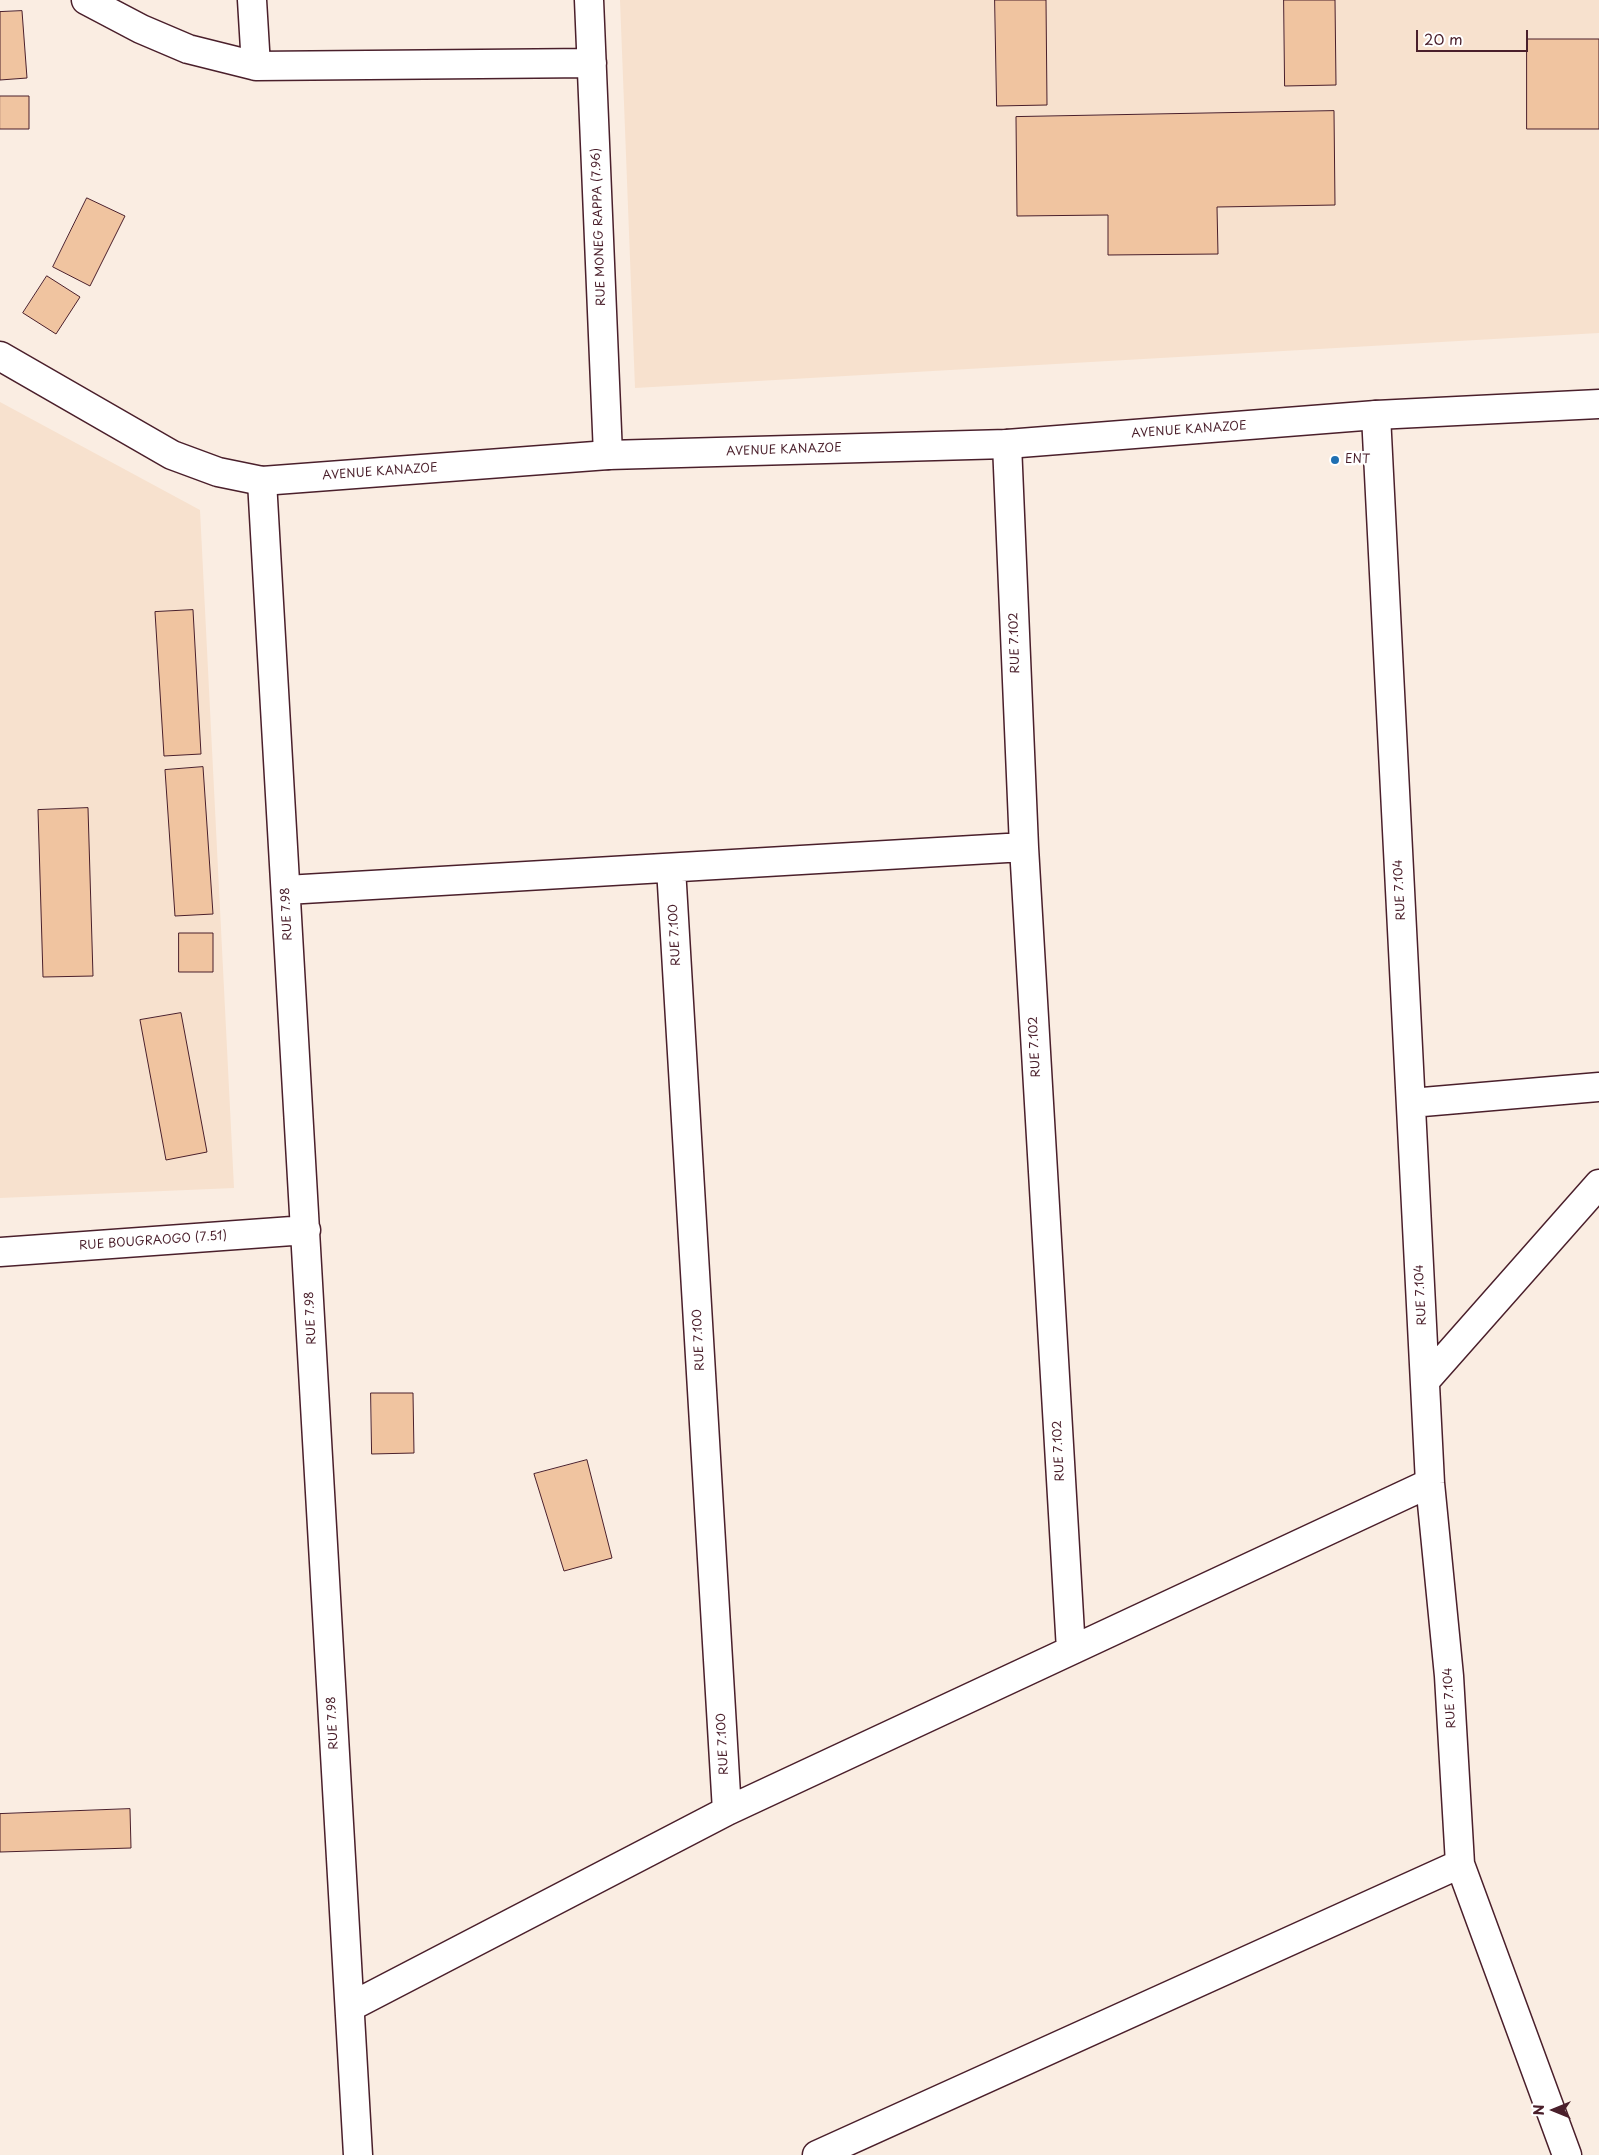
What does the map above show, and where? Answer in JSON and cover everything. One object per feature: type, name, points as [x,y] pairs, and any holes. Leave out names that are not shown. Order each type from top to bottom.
[{"type":"street","points":[[86,0],[141,29],[188,49],[256,66],[592,63]]},
{"type":"street","points":[[252,0],[256,66]]},
{"type":"street","name":"RUE MONEG RAPPA (7.96)","points":[[589,0],[608,455]]},
{"type":"street","name":"AVENUE KANAZOE","points":[[0,356],[172,455],[218,472],[262,481],[608,455],[1007,444],[1376,415],[1599,404]]},
{"type":"street","name":"RUE 7.104","points":[[1376,415],[1430,1483],[1449,1676],[1460,1864],[1567,2155]]},
{"type":"street","name":"RUE 7.102","points":[[1007,444],[1024,848],[1071,1650]]},
{"type":"street","name":"RUE 7.98","points":[[262,481],[358,2155]]},
{"type":"street","points":[[286,890],[1024,848]]},
{"type":"street","name":"RUE 7.100","points":[[671,868],[727,1811]]},
{"type":"street","points":[[1411,1103],[1599,1087]]},
{"type":"street","points":[[1425,1381],[1599,1184]]},
{"type":"street","name":"RUE BOUGRAOGO (7.51)","points":[[0,1252],[306,1230]]},
{"type":"street","points":[[350,2007],[727,1811],[1430,1483]]},
{"type":"street","points":[[827,2153],[1460,1864]]},
{"type":"shaded area","points":[[620,0],[1599,0],[1599,333],[635,388]]},
{"type":"shaded area","points":[[0,402],[200,510],[234,1188],[0,1198]]},
{"type":"building","points":[[995,0],[1046,0],[1047,105],[997,106]]},
{"type":"building","points":[[1284,0],[1335,0],[1336,85],[1285,86]]},
{"type":"building","points":[[22,11],[27,78],[0,80],[0,12]]},
{"type":"building","points":[[1527,39],[1599,39],[1599,129],[1527,129]]},
{"type":"building","points":[[0,96],[29,96],[29,129],[0,129]]},
{"type":"building","points":[[1334,111],[1335,205],[1217,207],[1218,254],[1108,255],[1108,215],[1017,216],[1016,117]]},
{"type":"building","points":[[87,198],[125,216],[90,286],[53,267]]},
{"type":"building","points":[[47,276],[80,297],[56,334],[23,313]]},
{"type":"building","points":[[193,610],[201,754],[164,756],[155,612]]},
{"type":"building","points":[[203,767],[213,914],[175,916],[165,770]]},
{"type":"building","points":[[88,808],[93,976],[43,977],[38,810]]},
{"type":"building","points":[[179,933],[213,933],[213,972],[179,972]]},
{"type":"building","points":[[181,1013],[207,1152],[166,1160],[140,1020]]},
{"type":"building","points":[[371,1393],[413,1393],[414,1453],[372,1454]]},
{"type":"building","points":[[587,1460],[612,1558],[564,1571],[534,1474]]},
{"type":"building","points":[[130,1809],[131,1848],[0,1852],[0,1814]]},
{"type":"place","name":"ENT","points":[[1335,460]]}]
